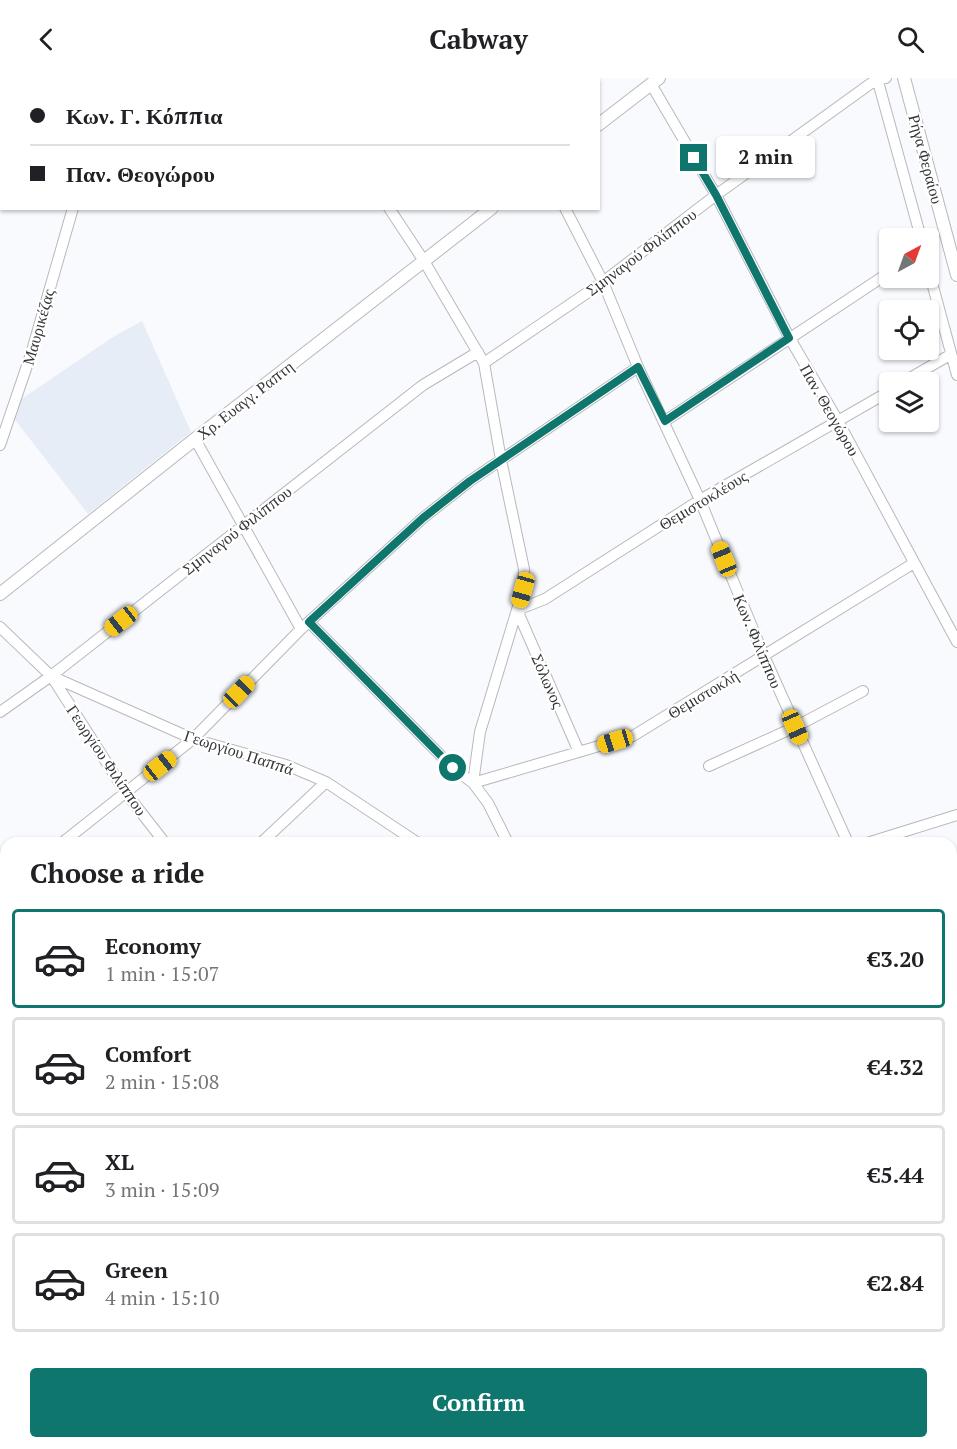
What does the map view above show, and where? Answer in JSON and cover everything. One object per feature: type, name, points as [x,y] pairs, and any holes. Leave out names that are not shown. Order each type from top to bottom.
[{"type":"street","name":"Ρήγα Φεραίου","points":[[880,78],[918,228]]},
{"type":"street","name":"Σμηναγού Φιλίππου","points":[[484,363],[603,282],[716,195],[880,78]]},
{"type":"street","name":"Ρήγα Φεραίου","points":[[904,78],[957,275]]},
{"type":"street","name":"Παν. Θεογώρου","points":[[652,80],[716,195],[789,338],[838,421],[957,642]]},
{"type":"street","points":[[600,123],[652,80]]},
{"type":"street","name":"Μαυρικέζας","points":[[0,445],[31,354],[72,210]]},
{"type":"street","points":[[390,210],[424,261],[484,363],[501,460],[524,569],[523,590],[480,732],[472,783]]},
{"type":"street","name":"Χρ. Ευαγγ. Ραπτη","points":[[0,594],[489,210]]},
{"type":"street","name":"Κων. Φιλίππου","points":[[566,210],[603,282],[638,367],[665,421],[764,656],[845,837]]},
{"type":"street","points":[[665,421],[879,279]]},
{"type":"street","points":[[933,288],[957,375]]},
{"type":"street","name":"Σμηναγού Φιλίππου","points":[[0,712],[51,676],[423,385],[478,352]]},
{"type":"street","points":[[920,372],[950,355]]},
{"type":"street","points":[[70,837],[193,740],[305,625],[423,518],[470,481],[638,367]]},
{"type":"street","name":"Θεμιστοκλέους","points":[[517,610],[545,599],[700,500],[879,397]]},
{"type":"street","points":[[195,439],[243,525],[305,625],[453,768],[472,783],[488,803],[505,837]]},
{"type":"street","name":"Θεμιστοκλή","points":[[472,783],[633,736],[914,563]]},
{"type":"street","name":"Σόλωνος","points":[[517,610],[579,752]]},
{"type":"street","name":"Γεωργίου Παππά","points":[[0,627],[51,676],[193,740],[285,765],[326,782],[409,837]]},
{"type":"street","name":"Γεωργίου Φιλίππου","points":[[51,676],[126,793],[160,837]]},
{"type":"street","points":[[709,766],[795,727],[863,691]]},
{"type":"street","points":[[267,837],[326,782]]},
{"type":"street","points":[[886,837],[957,815]]},
{"type":"shaded area","points":[[142,321],[191,432],[88,514],[13,417],[20,400],[113,337]]},
{"type":"route","points":[[453,768],[309,622],[423,518],[470,481],[638,367],[665,421],[789,338],[716,195],[694,158]]}]
